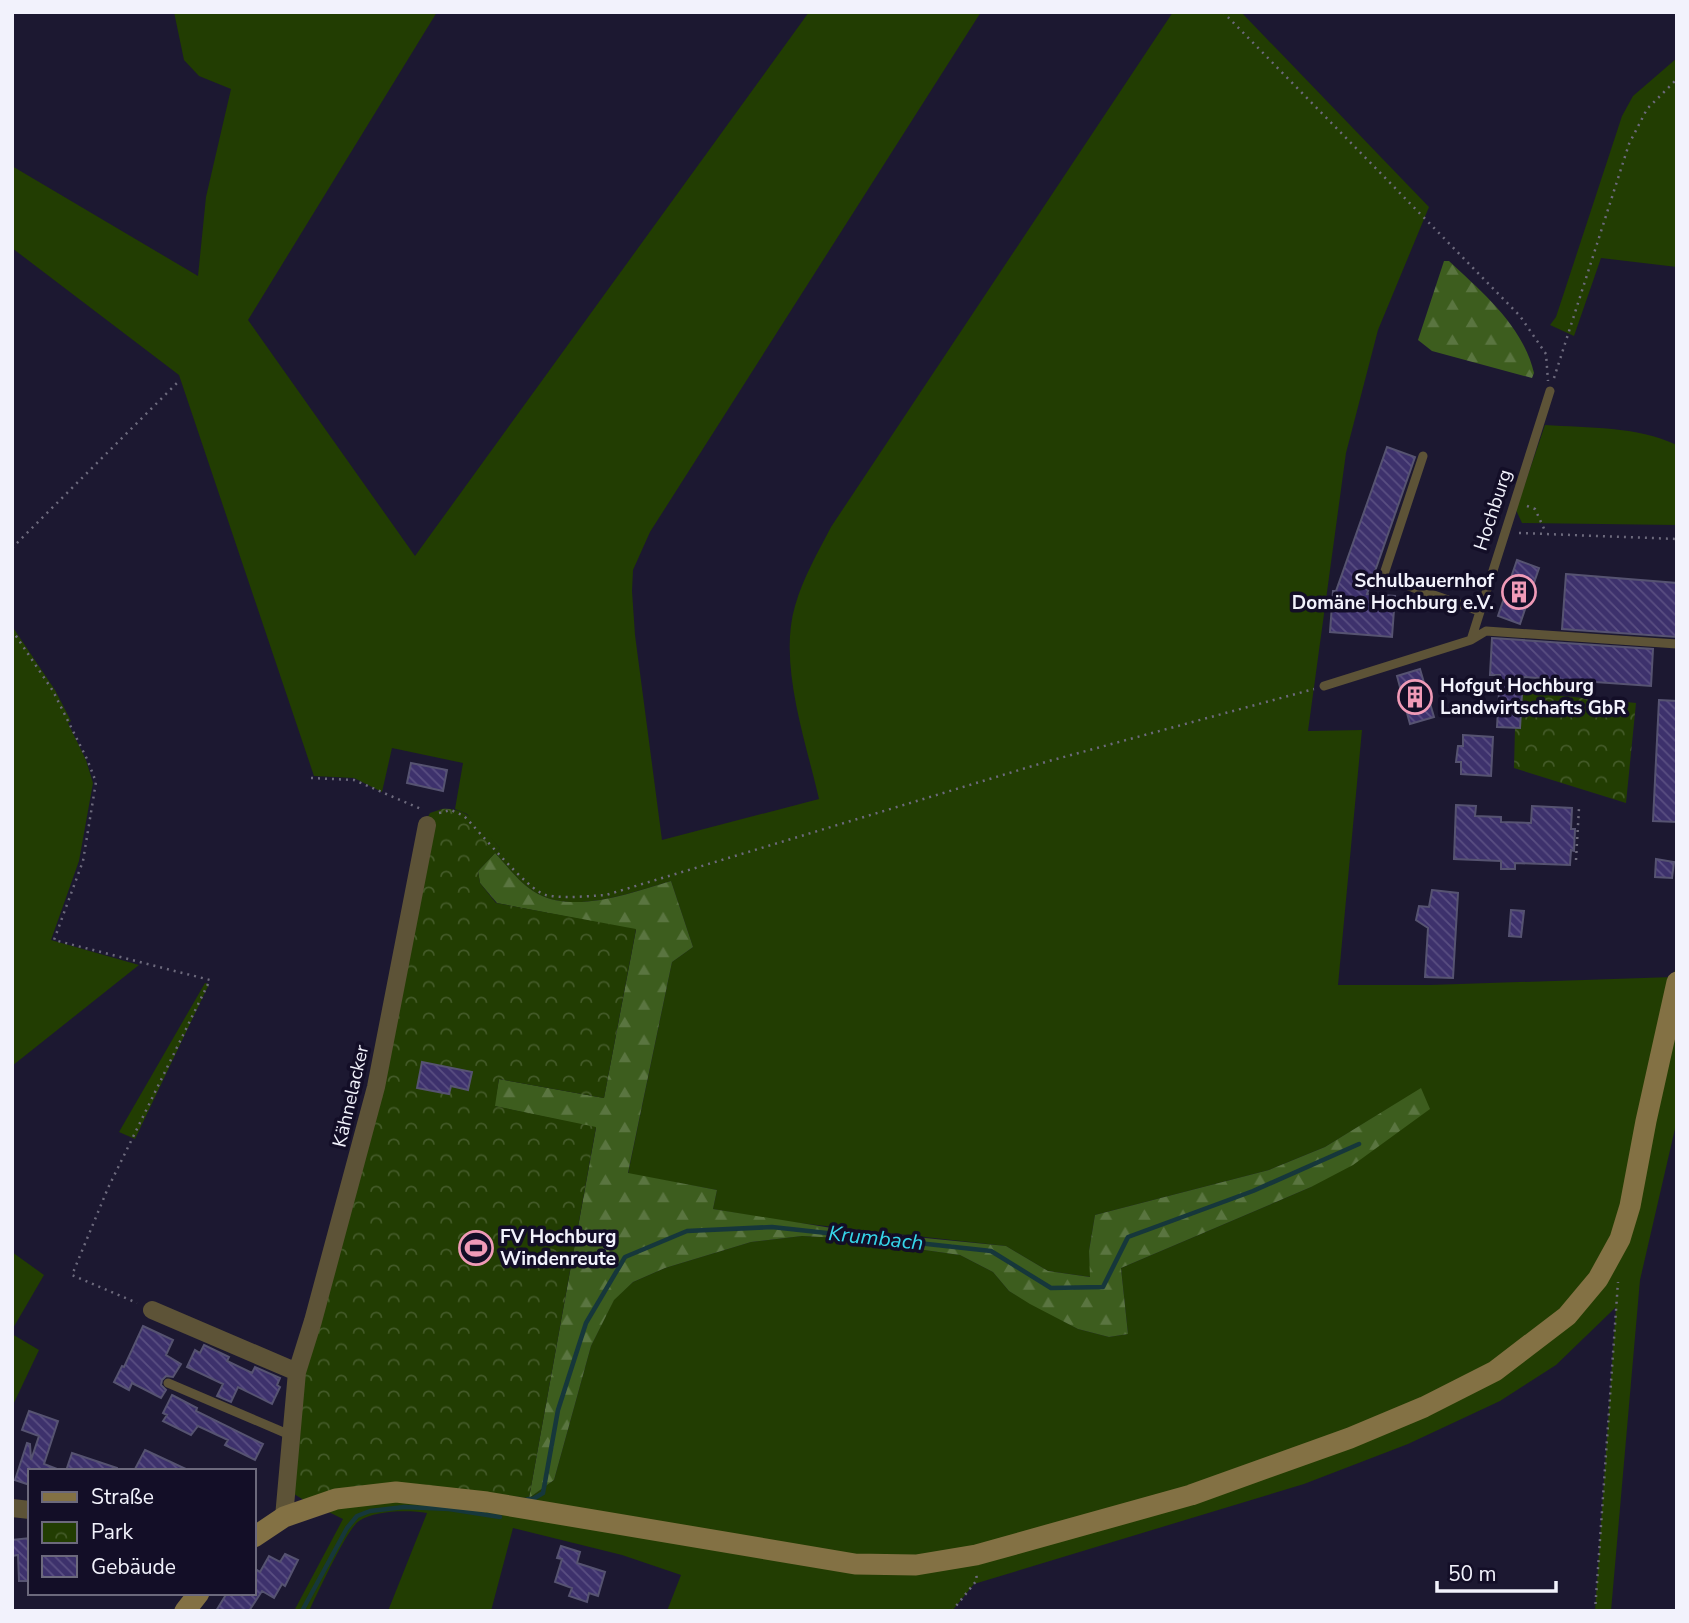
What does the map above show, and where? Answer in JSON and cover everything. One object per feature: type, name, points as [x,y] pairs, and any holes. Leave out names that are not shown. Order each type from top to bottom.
[{"type":"street","name":"Kähnelacker","points":[[284,1517],[297,1372],[376,1087],[430,820]]},
{"type":"street","points":[[256,1536],[284,1517],[336,1499],[396,1492],[486,1502],[855,1564],[916,1565],[976,1555],[1191,1495],[1350,1438],[1424,1407],[1495,1371],[1567,1316],[1598,1279],[1620,1239],[1630,1206],[1677,982]]},
{"type":"street","points":[[152,1310],[297,1372]]},
{"type":"street","points":[[185,1611],[197,1595]]},
{"type":"lane","name":"Hochburg","points":[[1471,640],[1549,391]]},
{"type":"lane","points":[[1423,456],[1383,577],[1479,611]]},
{"type":"lane","points":[[1324,686],[1471,640],[1486,631],[1677,644]]},
{"type":"lane","points":[[168,1383],[290,1435]]},
{"type":"path","points":[[1223,12],[1520,316],[1546,354],[1549,391]]},
{"type":"path","points":[[1549,391],[1629,144],[1647,109],[1677,79]]},
{"type":"path","points":[[12,548],[179,381]]},
{"type":"path","points":[[1514,502],[1535,509],[1546,534]]},
{"type":"path","points":[[1504,533],[1677,538]]},
{"type":"path","points":[[12,630],[53,691],[96,782],[83,861],[54,940],[210,980],[108,1188],[72,1275],[152,1310]]},
{"type":"path","points":[[312,778],[354,780],[413,805],[430,820],[451,810],[464,816],[529,884],[544,894],[562,897],[606,895],[1049,761],[1324,686]]},
{"type":"path","points":[[1576,860],[1579,808]]},
{"type":"path","points":[[1595,1611],[1618,1276]]},
{"type":"path","points":[[952,1611],[977,1580],[976,1555]]},
{"type":"green space","points":[[174,12],[437,12],[248,320],[415,556],[809,12],[981,12],[650,532],[633,570],[635,635],[662,840],[819,799],[796,703],[790,653],[795,606],[806,575],[831,527],[1173,12],[1241,12],[1429,207],[1378,330],[1346,453],[1308,731],[1362,730],[1338,985],[1430,985],[1673,977],[1677,962],[1677,1120],[1640,1280],[1611,1611],[1595,1611],[1616,1307],[1556,1365],[1500,1401],[1408,1444],[1304,1484],[974,1584],[952,1611],[667,1611],[681,1575],[622,1555],[513,1528],[491,1611],[388,1611],[427,1513],[402,1511],[374,1515],[359,1521],[340,1549],[309,1611],[294,1611],[343,1519],[304,1500],[420,1485],[529,1498],[554,1480],[591,1346],[614,1299],[633,1282],[665,1268],[751,1242],[802,1236],[839,1238],[960,1255],[993,1272],[1009,1291],[1078,1329],[1109,1337],[1128,1334],[1121,1268],[1311,1187],[1421,1089],[1325,1147],[1269,1170],[1095,1215],[1089,1251],[1091,1277],[1048,1271],[1006,1246],[781,1221],[713,1209],[717,1190],[628,1174],[672,962],[693,947],[671,881],[587,902],[553,900],[538,894],[510,870],[495,853],[500,848],[467,814],[455,809],[463,763],[392,748],[382,792],[354,778],[314,776],[179,375],[12,248],[12,166],[198,276],[206,197],[231,89],[199,76],[184,60]]},
{"type":"green space","points":[[1677,58],[1677,267],[1601,258],[1574,336],[1550,325],[1556,317],[1622,116],[1633,96]]},
{"type":"green space","points":[[1444,261],[1449,261],[1475,285],[1511,325],[1529,356],[1534,373],[1532,378],[1432,351],[1418,340]]},
{"type":"green space","points":[[1545,425],[1629,431],[1677,445],[1677,525],[1522,523],[1516,510]]},
{"type":"green space","points":[[12,626],[55,690],[71,721],[68,723],[86,760],[93,783],[79,861],[51,940],[139,965],[12,1066]]},
{"type":"green space","points":[[1522,692],[1636,703],[1626,803],[1514,768],[1515,728],[1520,725]]},
{"type":"green space","points":[[452,809],[468,815],[500,848],[478,871],[480,883],[496,903],[636,929],[604,1098],[499,1079],[495,1106],[596,1127],[529,1498],[420,1485],[304,1500],[289,1491],[300,1378],[371,1087],[425,822],[430,813]]},
{"type":"green space","points":[[495,853],[526,886],[553,900],[587,902],[671,881],[693,947],[672,962],[628,1173],[717,1190],[713,1209],[844,1230],[1006,1246],[1048,1271],[1090,1277],[1089,1251],[1095,1215],[1269,1170],[1325,1147],[1421,1088],[1430,1109],[1353,1165],[1311,1187],[1121,1268],[1128,1334],[1109,1337],[1078,1329],[1009,1291],[993,1272],[960,1255],[839,1238],[802,1236],[751,1242],[665,1268],[633,1282],[614,1300],[591,1346],[554,1480],[529,1498],[596,1128],[494,1106],[499,1079],[604,1098],[636,930],[497,903],[480,883],[478,871]]},
{"type":"green space","points":[[205,983],[209,984],[135,1139],[119,1132]]},
{"type":"green space","points":[[12,1252],[44,1275],[12,1330]]},
{"type":"green space","points":[[12,1334],[39,1350],[12,1407]]},
{"type":"building","points":[[1387,447],[1415,457],[1367,594],[1395,596],[1392,637],[1330,632],[1333,591],[1336,591]]},
{"type":"building","name":"Schulbauernhof Domäne Hochburg e.V.","points":[[1517,560],[1539,568],[1520,624],[1498,616]]},
{"type":"building","points":[[1566,574],[1677,583],[1677,637],[1562,629]]},
{"type":"building","points":[[1492,638],[1653,649],[1651,686],[1523,677],[1520,728],[1497,727],[1500,675],[1490,675]]},
{"type":"building","name":"Hofgut Hochburg Landwirtschafts GbR","points":[[1420,669],[1434,717],[1410,724],[1397,676]]},
{"type":"building","points":[[1659,700],[1677,701],[1677,822],[1653,821]]},
{"type":"building","points":[[1463,735],[1493,737],[1491,776],[1461,774],[1461,762],[1456,762],[1458,746],[1463,746]]},
{"type":"building","points":[[411,763],[447,770],[443,791],[407,783]]},
{"type":"building","points":[[1456,805],[1476,806],[1475,816],[1501,817],[1501,822],[1531,823],[1532,806],[1572,808],[1571,829],[1575,829],[1570,865],[1515,863],[1515,869],[1501,869],[1501,861],[1454,859]]},
{"type":"building","points":[[1656,859],[1674,862],[1672,878],[1655,877]]},
{"type":"building","points":[[1432,890],[1458,893],[1453,978],[1425,977],[1428,928],[1416,920],[1419,906],[1429,907]]},
{"type":"building","points":[[1511,910],[1524,911],[1521,937],[1509,936]]},
{"type":"building","points":[[422,1062],[472,1072],[468,1090],[451,1086],[449,1094],[417,1088]]},
{"type":"building","points":[[143,1326],[173,1340],[166,1355],[181,1364],[173,1377],[166,1376],[162,1380],[161,1385],[166,1390],[161,1398],[132,1383],[129,1390],[114,1382]]},
{"type":"building","points":[[204,1345],[229,1357],[227,1361],[252,1373],[255,1367],[280,1378],[277,1385],[280,1387],[272,1404],[238,1387],[231,1402],[217,1396],[223,1384],[187,1367],[195,1350],[200,1353]]},
{"type":"building","points":[[172,1395],[197,1408],[196,1411],[263,1444],[255,1460],[225,1445],[228,1440],[198,1426],[191,1435],[163,1421],[167,1415],[163,1413]]},
{"type":"building","points":[[29,1411],[58,1421],[44,1464],[57,1469],[28,1469],[28,1484],[15,1480],[27,1443],[30,1444],[31,1460],[39,1436],[22,1430]]},
{"type":"building","points":[[145,1450],[186,1469],[135,1469]]},
{"type":"building","points":[[72,1453],[117,1468],[117,1469],[67,1469]]},
{"type":"building","points":[[28,1538],[28,1581],[19,1581],[18,1555],[12,1556],[12,1540]]},
{"type":"building","points":[[561,1546],[580,1552],[577,1563],[605,1572],[598,1596],[589,1593],[587,1602],[569,1596],[572,1588],[555,1582],[562,1559],[557,1558]]},
{"type":"building","points":[[285,1554],[298,1560],[285,1586],[282,1584],[274,1598],[262,1591],[249,1611],[216,1611],[226,1595],[256,1595],[256,1569],[260,1572],[269,1556],[280,1562]]},
{"type":"waterway","name":"Krumbach","points":[[528,1499],[543,1493],[558,1410],[586,1323],[625,1257],[687,1231],[772,1227],[991,1251],[1051,1288],[1103,1287],[1128,1237],[1253,1191],[1359,1144]]},
{"type":"waterway","name":"Krumbach","points":[[302,1611],[347,1528],[357,1516],[370,1511],[404,1507],[449,1509],[500,1517]]},
{"type":"place","name":"Schulbauernhof Domäne Hochburg e.V.","points":[[1519,592]]},
{"type":"place","name":"Hofgut Hochburg Landwirtschafts GbR","points":[[1415,697]]},
{"type":"place","name":"FV Hochburg Windenreute","points":[[476,1248]]}]
